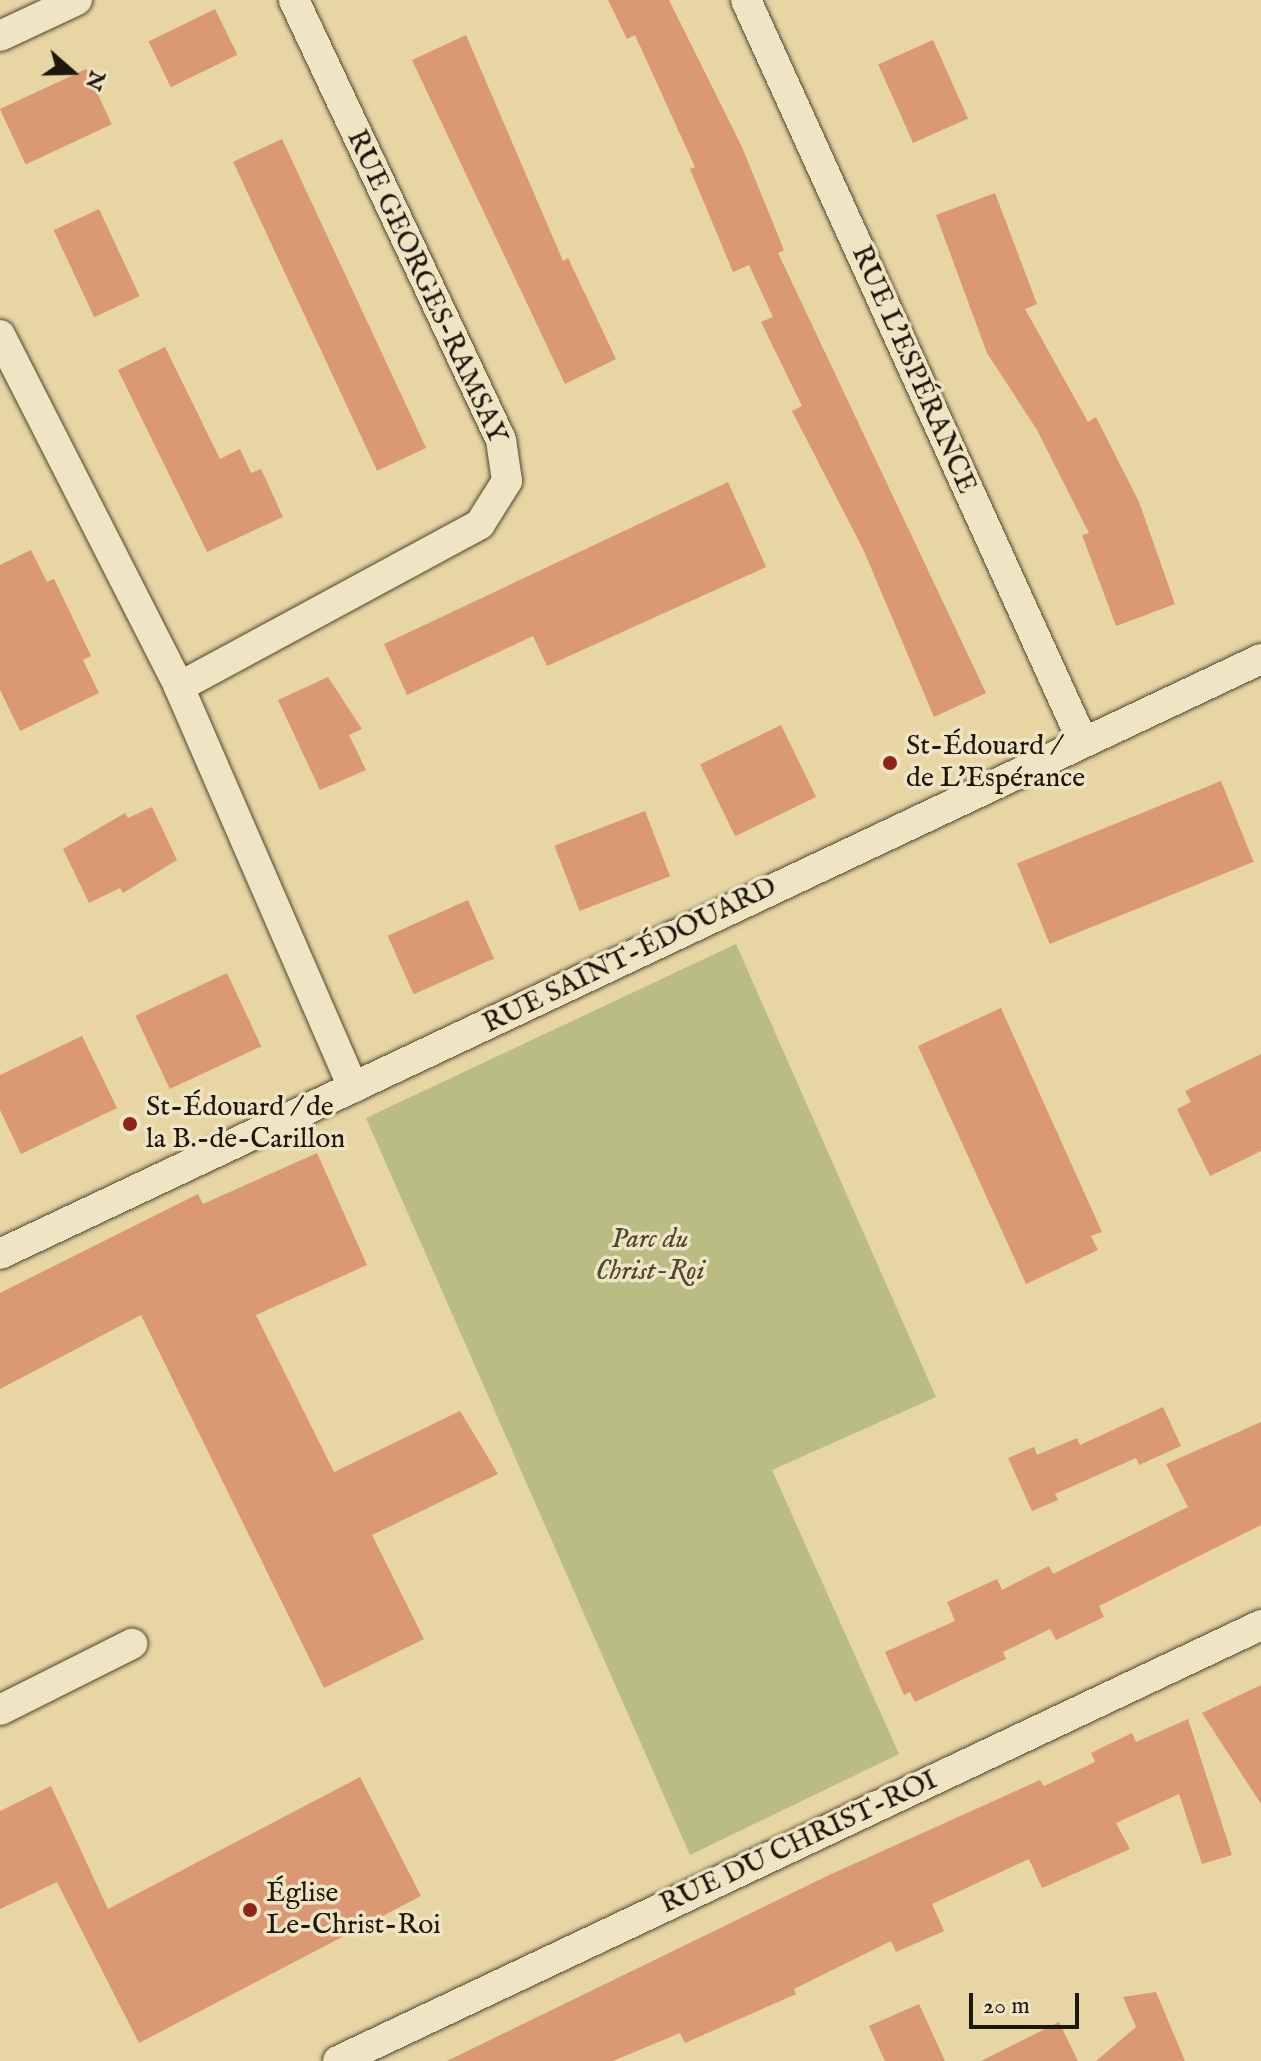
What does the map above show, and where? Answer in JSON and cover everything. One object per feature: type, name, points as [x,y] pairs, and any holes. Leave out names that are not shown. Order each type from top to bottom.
[{"type":"street","points":[[0,36],[77,0]]},
{"type":"street","name":"RUE GEORGES-RAMSAY","points":[[179,687],[480,524],[507,481],[501,440],[294,0]]},
{"type":"street","name":"RUE L'ESPÉRANCE","points":[[746,0],[1082,740]]},
{"type":"street","points":[[0,335],[179,687],[353,1088]]},
{"type":"street","name":"RUE SAINT-ÉDOUARD","points":[[0,1254],[1082,740],[1261,659]]},
{"type":"street","name":"RUE DU CHRIST-ROI","points":[[338,2061],[1261,1625]]},
{"type":"street","points":[[0,1710],[132,1644]]},
{"type":"green space","name":"Parc du Christ-Roi","points":[[736,944],[936,1397],[772,1470],[899,1754],[690,1855],[366,1118]]},
{"type":"building","points":[[608,0],[669,0],[742,147],[784,250],[778,253],[986,693],[934,717],[864,551],[792,411],[802,406],[761,322],[773,317],[749,265],[733,272],[690,169],[695,167],[635,35],[627,39]]},
{"type":"building","points":[[215,9],[237,55],[171,87],[148,41]]},
{"type":"building","points":[[466,35],[563,261],[568,258],[616,359],[565,384],[412,60]]},
{"type":"building","points":[[933,40],[968,119],[913,143],[878,64]]},
{"type":"building","points":[[86,69],[112,124],[26,164],[0,109]]},
{"type":"building","points":[[282,139],[426,448],[377,471],[233,162]]},
{"type":"building","points":[[995,193],[1037,304],[1025,309],[1088,422],[1096,417],[1139,502],[1175,604],[1116,626],[1082,535],[1089,533],[1037,430],[987,353],[936,215]]},
{"type":"building","points":[[99,209],[140,296],[94,317],[54,230]]},
{"type":"building","points":[[165,347],[220,459],[240,449],[251,473],[261,469],[283,517],[207,552],[118,370]]},
{"type":"building","points":[[728,482],[766,567],[547,666],[533,636],[407,695],[384,644]]},
{"type":"building","points":[[31,550],[47,582],[54,579],[91,656],[83,660],[99,693],[20,731],[0,690],[0,565]]},
{"type":"building","points":[[328,677],[362,729],[349,735],[366,770],[320,790],[278,700]]},
{"type":"building","points":[[781,725],[816,797],[735,836],[700,764]]},
{"type":"building","points":[[1221,781],[1254,862],[1050,944],[1017,863]]},
{"type":"building","points":[[152,807],[177,860],[123,893],[120,888],[89,903],[63,849],[125,813],[128,818]]},
{"type":"building","points":[[645,811],[670,876],[580,911],[554,846]]},
{"type":"building","points":[[468,900],[494,958],[414,994],[388,936]]},
{"type":"building","points":[[227,973],[261,1046],[170,1089],[135,1016]]},
{"type":"building","points":[[1001,1008],[1102,1232],[1091,1236],[1098,1250],[1026,1284],[918,1046]]},
{"type":"building","points":[[82,1036],[117,1108],[21,1154],[0,1110],[0,1075]]},
{"type":"building","points":[[1261,1054],[1261,1151],[1210,1176],[1177,1109],[1191,1102],[1185,1091]]},
{"type":"building","points":[[317,1153],[367,1265],[256,1315],[334,1472],[460,1411],[498,1474],[372,1535],[424,1639],[324,1688],[141,1315],[0,1389],[0,1293],[198,1194],[203,1204]]},
{"type":"building","points":[[1163,1407],[1181,1446],[1139,1465],[1136,1458],[1055,1494],[1058,1500],[1032,1511],[1008,1458],[1034,1447],[1037,1455],[1077,1438],[1080,1445]]},
{"type":"building","points":[[1261,1422],[1261,1525],[1099,1606],[1104,1617],[1056,1640],[1050,1629],[1003,1652],[1006,1659],[915,1702],[910,1692],[904,1695],[885,1652],[955,1621],[947,1602],[997,1579],[1002,1590],[1049,1566],[1053,1574],[1188,1507],[1166,1464]]},
{"type":"building","points":[[1261,1685],[1261,1804],[1202,1713]]},
{"type":"building","points":[[1188,1719],[1232,1855],[1202,1864],[1179,1794],[1116,1823],[1130,1849],[1042,1888],[1029,1859],[932,1904],[944,1931],[896,1952],[891,1941],[794,1989],[796,1994],[685,2043],[680,2033],[613,2061],[447,2061],[827,1876],[1040,1780],[1044,1786],[1095,1762],[1091,1753],[1132,1733],[1136,1742]]},
{"type":"building","name":"Église Le-Christ-Roi","points":[[360,1777],[421,1896],[139,2043],[57,1882],[0,1909],[0,1811],[51,1786],[108,1909]]},
{"type":"building","points":[[1156,1992],[1185,2061],[1096,2061],[1136,2027],[1123,1997]]},
{"type":"building","points":[[919,2004],[945,2061],[885,2061],[869,2026]]},
{"type":"building","points":[[1059,2022],[1078,2061],[981,2061]]},
{"type":"place","name":"St-Édouard / de L'Espérance","points":[[890,763]]},
{"type":"place","name":"St-Édouard / de la B.-de-Carillon","points":[[130,1124]]},
{"type":"place","name":"Église Le-Christ-Roi","points":[[250,1910]]}]
